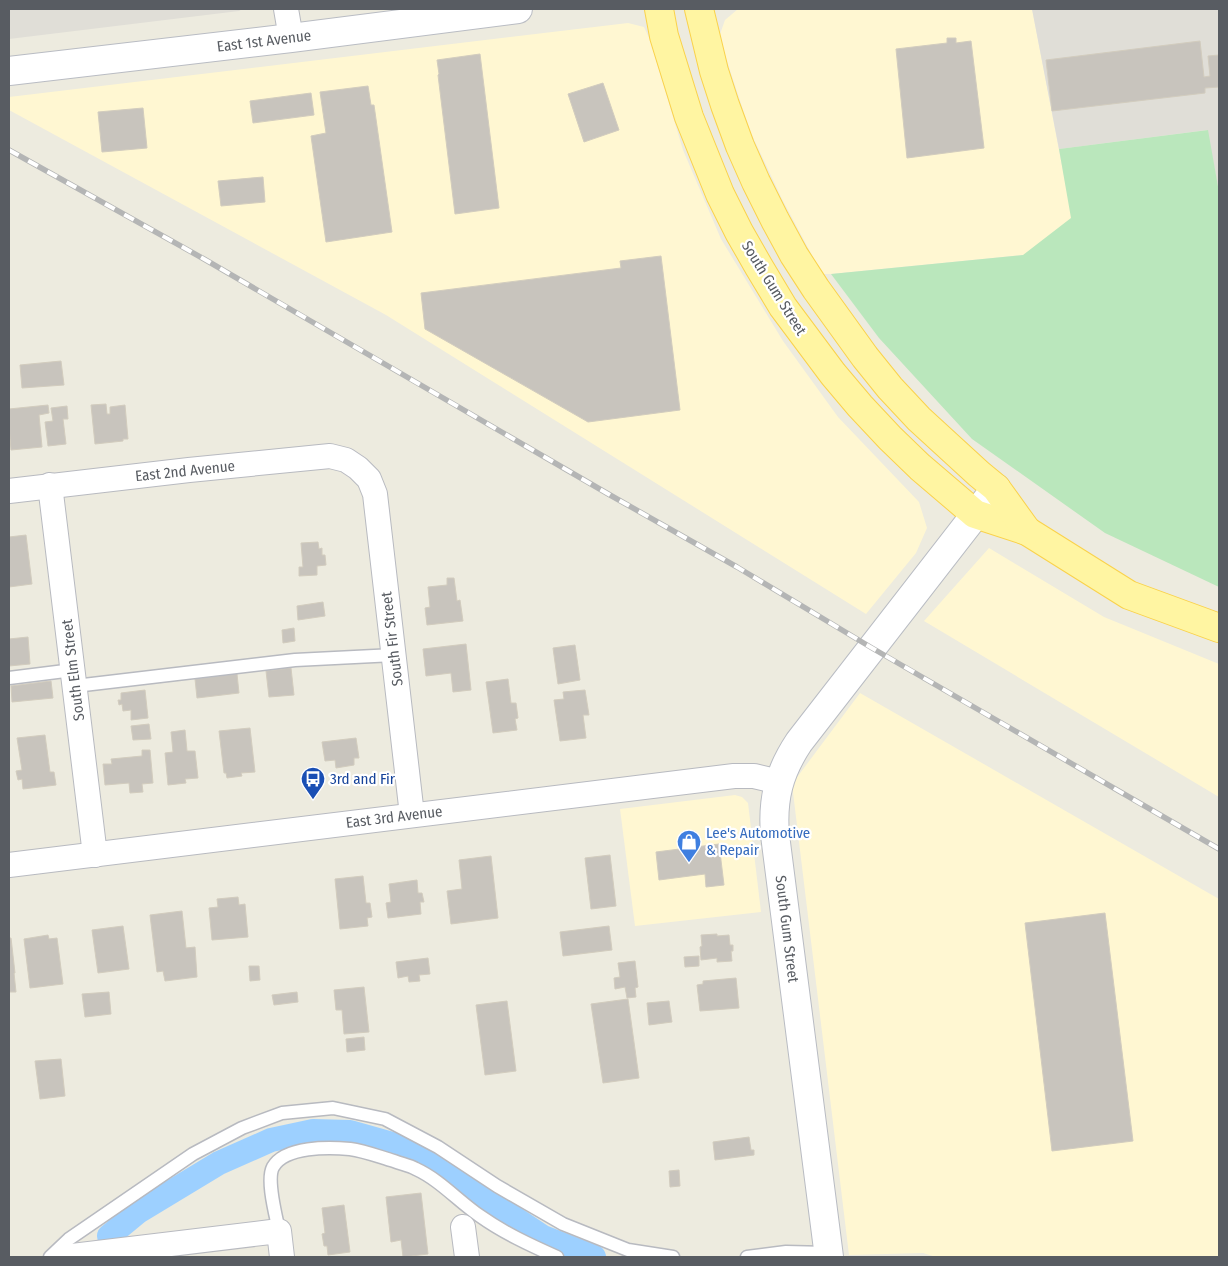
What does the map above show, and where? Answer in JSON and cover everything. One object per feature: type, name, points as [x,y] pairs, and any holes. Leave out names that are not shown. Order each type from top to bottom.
[{"type":"main road","name":"East 1st Avenue","points":[[9,71],[290,38],[437,14],[518,9]]},
{"type":"main road","name":"South Gum Street","points":[[659,9],[664,36],[688,117],[720,194],[739,232],[783,307],[833,374],[860,406],[920,467],[976,514]]},
{"type":"main road","points":[[699,9],[714,71],[740,146],[756,182],[794,255],[865,357],[890,388],[944,443],[996,488],[1027,531]]},
{"type":"main road","name":"South Gum Street","points":[[829,1255],[775,835],[774,813],[779,782],[787,761],[799,742],[996,488]]},
{"type":"main road","points":[[976,514],[1027,531],[1129,595],[1219,628]]},
{"type":"street","points":[[286,9],[290,38]]},
{"type":"street","name":"East 2nd Avenue","points":[[9,490],[330,456],[346,460],[358,468]]},
{"type":"street","name":"South Fir Street","points":[[358,468],[368,479],[375,494],[412,815]]},
{"type":"street","name":"South Elm Street","points":[[50,486],[95,855]]},
{"type":"street","name":"East 3rd Avenue","points":[[9,865],[734,776],[754,776],[779,782]]},
{"type":"street","points":[[466,1217],[467,1257]]},
{"type":"street","points":[[64,1257],[279,1231],[282,1257]]},
{"type":"lane","points":[[9,678],[74,678],[295,660],[394,655]]},
{"type":"lane","points":[[50,1257],[69,1239],[194,1154],[242,1128],[282,1113],[333,1108],[385,1119],[438,1147],[496,1186],[563,1224],[628,1250],[674,1257]]},
{"type":"lane","points":[[279,1231],[270,1176],[279,1160],[292,1152],[313,1148],[351,1149],[376,1155],[416,1169],[440,1184],[466,1217],[478,1215],[506,1233],[557,1257]]},
{"type":"lane","points":[[747,1257],[786,1252],[829,1255]]},
{"type":"shaded area","points":[[9,9],[242,9],[239,11],[9,39]]},
{"type":"shaded area","points":[[738,9],[1032,9],[1072,218],[1024,255],[822,274],[782,199],[750,131],[719,37],[725,20]]},
{"type":"shaded area","points":[[1032,9],[1219,9],[1219,192],[1207,130],[1059,149]]},
{"type":"shaded area","points":[[628,23],[644,27],[650,40],[683,150],[721,239],[783,341],[838,417],[919,502],[927,528],[916,553],[866,614],[386,315],[9,110],[9,97]]},
{"type":"shaded area","points":[[989,548],[1104,617],[1219,664],[1219,797],[924,621]]},
{"type":"shaded area","points":[[860,693],[1219,899],[1219,1257],[936,1257],[923,1253],[849,1255],[792,784]]},
{"type":"shaded area","points":[[735,795],[742,797],[748,803],[761,912],[635,926],[620,809]]},
{"type":"green space","points":[[1208,130],[1219,192],[1219,587],[1105,533],[972,439],[879,338],[831,274],[1023,255],[1071,218],[1059,149]]},
{"type":"building","points":[[947,38],[956,38],[956,43],[971,41],[984,148],[907,158],[896,49],[947,43]]},
{"type":"building","points":[[1200,41],[1204,77],[1210,76],[1208,56],[1219,55],[1219,87],[1205,88],[1205,93],[1052,111],[1046,60]]},
{"type":"building","points":[[480,54],[499,208],[455,214],[437,60]]},
{"type":"building","points":[[603,83],[619,130],[584,142],[568,94]]},
{"type":"building","points":[[368,86],[371,105],[374,105],[392,232],[326,242],[311,136],[326,133],[320,92]]},
{"type":"building","points":[[311,93],[314,115],[253,123],[250,101]]},
{"type":"building","points":[[143,108],[147,148],[102,152],[98,112]]},
{"type":"building","points":[[263,177],[265,202],[221,206],[218,181]]},
{"type":"building","points":[[661,256],[680,410],[588,422],[425,329],[421,293],[621,268],[620,261]]},
{"type":"building","points":[[61,361],[64,385],[22,388],[20,365]]},
{"type":"building","points":[[106,404],[107,414],[110,414],[110,407],[125,405],[128,439],[95,444],[91,405]]},
{"type":"building","points":[[48,405],[49,413],[39,415],[42,447],[11,450],[9,409]]},
{"type":"building","points":[[67,406],[68,419],[63,419],[66,444],[48,446],[45,422],[53,421],[51,408]]},
{"type":"building","points":[[26,535],[32,584],[9,587],[9,537]]},
{"type":"building","points":[[318,542],[319,549],[322,548],[322,555],[325,555],[326,565],[317,566],[317,575],[299,576],[299,567],[303,567],[301,543]]},
{"type":"building","points":[[447,578],[454,578],[457,601],[460,600],[463,621],[427,625],[425,608],[430,607],[428,587],[447,585]]},
{"type":"building","points":[[323,602],[325,616],[298,620],[297,606]]},
{"type":"building","points":[[294,628],[295,641],[283,643],[282,630]]},
{"type":"building","points":[[28,637],[30,664],[9,666],[9,639]]},
{"type":"building","points":[[466,644],[471,690],[453,692],[451,673],[426,676],[423,649]]},
{"type":"building","points":[[575,645],[580,680],[558,684],[553,648]]},
{"type":"building","points":[[291,668],[294,695],[269,697],[266,671]]},
{"type":"building","points":[[237,674],[239,693],[197,698],[195,679]]},
{"type":"building","points":[[508,679],[511,703],[516,703],[518,718],[515,719],[517,730],[493,733],[486,682]]},
{"type":"building","points":[[51,681],[53,698],[12,702],[11,686]]},
{"type":"building","points":[[145,690],[148,718],[131,720],[131,710],[123,711],[122,704],[119,705],[118,700],[121,700],[121,693]]},
{"type":"building","points":[[585,690],[589,715],[583,715],[586,738],[560,741],[554,700],[564,699],[563,692]]},
{"type":"building","points":[[149,724],[151,739],[133,740],[131,726]]},
{"type":"building","points":[[250,728],[255,772],[241,773],[242,776],[227,778],[226,773],[224,773],[219,731]]},
{"type":"building","points":[[185,730],[187,751],[195,751],[198,778],[185,779],[186,783],[168,785],[165,753],[173,752],[171,732]]},
{"type":"building","points":[[45,735],[50,772],[54,772],[56,785],[23,789],[22,779],[18,780],[16,771],[22,770],[17,738]]},
{"type":"building","points":[[356,738],[359,758],[354,758],[354,765],[336,768],[335,760],[325,761],[322,742]]},
{"type":"building","points":[[142,750],[150,750],[153,783],[142,784],[143,792],[130,793],[129,783],[105,785],[103,764],[112,764],[111,759],[142,756]]},
{"type":"building","name":"Lee's Automotive & Repair","points":[[719,844],[724,885],[706,887],[705,874],[659,880],[656,852]]},
{"type":"building","points":[[610,855],[616,906],[591,909],[585,858]]},
{"type":"building","points":[[491,856],[498,918],[451,924],[447,891],[462,889],[459,860]]},
{"type":"building","points":[[363,876],[366,903],[370,903],[372,917],[367,918],[368,926],[340,929],[335,879]]},
{"type":"building","points":[[417,880],[418,893],[422,893],[424,902],[420,902],[421,914],[388,918],[386,903],[391,902],[389,884]]},
{"type":"building","points":[[238,897],[239,905],[245,904],[248,937],[212,940],[209,908],[218,907],[217,899]]},
{"type":"building","points":[[182,911],[186,948],[195,947],[197,977],[165,981],[163,971],[157,972],[150,915]]},
{"type":"building","points":[[1105,913],[1133,1141],[1052,1151],[1025,923]]},
{"type":"building","points":[[123,926],[129,969],[98,973],[92,930]]},
{"type":"building","points":[[609,926],[612,950],[563,956],[560,932]]},
{"type":"building","points":[[717,934],[717,936],[729,935],[730,945],[733,945],[733,951],[731,951],[732,961],[717,962],[717,958],[701,960],[701,935]]},
{"type":"building","points":[[48,935],[49,939],[57,938],[63,984],[30,988],[24,939]]},
{"type":"building","points":[[9,938],[11,938],[16,992],[9,992]]},
{"type":"building","points":[[699,956],[699,966],[685,967],[684,957]]},
{"type":"building","points":[[428,958],[430,974],[419,975],[420,981],[409,982],[408,976],[398,978],[396,962]]},
{"type":"building","points":[[635,961],[638,987],[635,988],[636,997],[627,998],[625,987],[615,989],[614,978],[620,977],[618,963]]},
{"type":"building","points":[[249,966],[259,966],[260,980],[250,981]]},
{"type":"building","points":[[736,978],[739,1008],[700,1011],[697,985],[703,984],[703,981]]},
{"type":"building","points":[[364,987],[369,1032],[344,1034],[342,1010],[336,1010],[334,990]]},
{"type":"building","points":[[109,992],[111,1014],[85,1017],[82,994]]},
{"type":"building","points":[[297,992],[298,1002],[274,1005],[272,995]]},
{"type":"building","points":[[628,999],[639,1078],[603,1083],[591,1004]]},
{"type":"building","points":[[507,1001],[516,1071],[485,1075],[476,1005]]},
{"type":"building","points":[[669,1001],[672,1022],[649,1025],[647,1003]]},
{"type":"building","points":[[364,1037],[365,1050],[347,1052],[346,1039]]},
{"type":"building","points":[[61,1059],[65,1096],[40,1099],[35,1061]]},
{"type":"building","points":[[749,1137],[751,1150],[754,1150],[754,1155],[715,1160],[713,1142]]},
{"type":"building","points":[[679,1170],[680,1186],[670,1187],[669,1171]]},
{"type":"building","points":[[421,1193],[428,1254],[403,1257],[401,1240],[391,1242],[386,1197]]},
{"type":"building","points":[[344,1205],[350,1252],[328,1255],[327,1246],[324,1246],[322,1234],[325,1233],[322,1208]]},
{"type":"waterway","points":[[109,1236],[138,1212],[219,1163],[271,1140],[313,1131],[350,1132],[396,1145],[437,1162],[492,1203],[543,1237],[594,1257]]},
{"type":"railway","points":[[9,150],[204,259],[737,567],[872,648],[1219,849]]},
{"type":"place","name":"3rd and Fir","points":[[313,800]]},
{"type":"place","name":"Lee's Automotive & Repair","points":[[689,863]]}]
